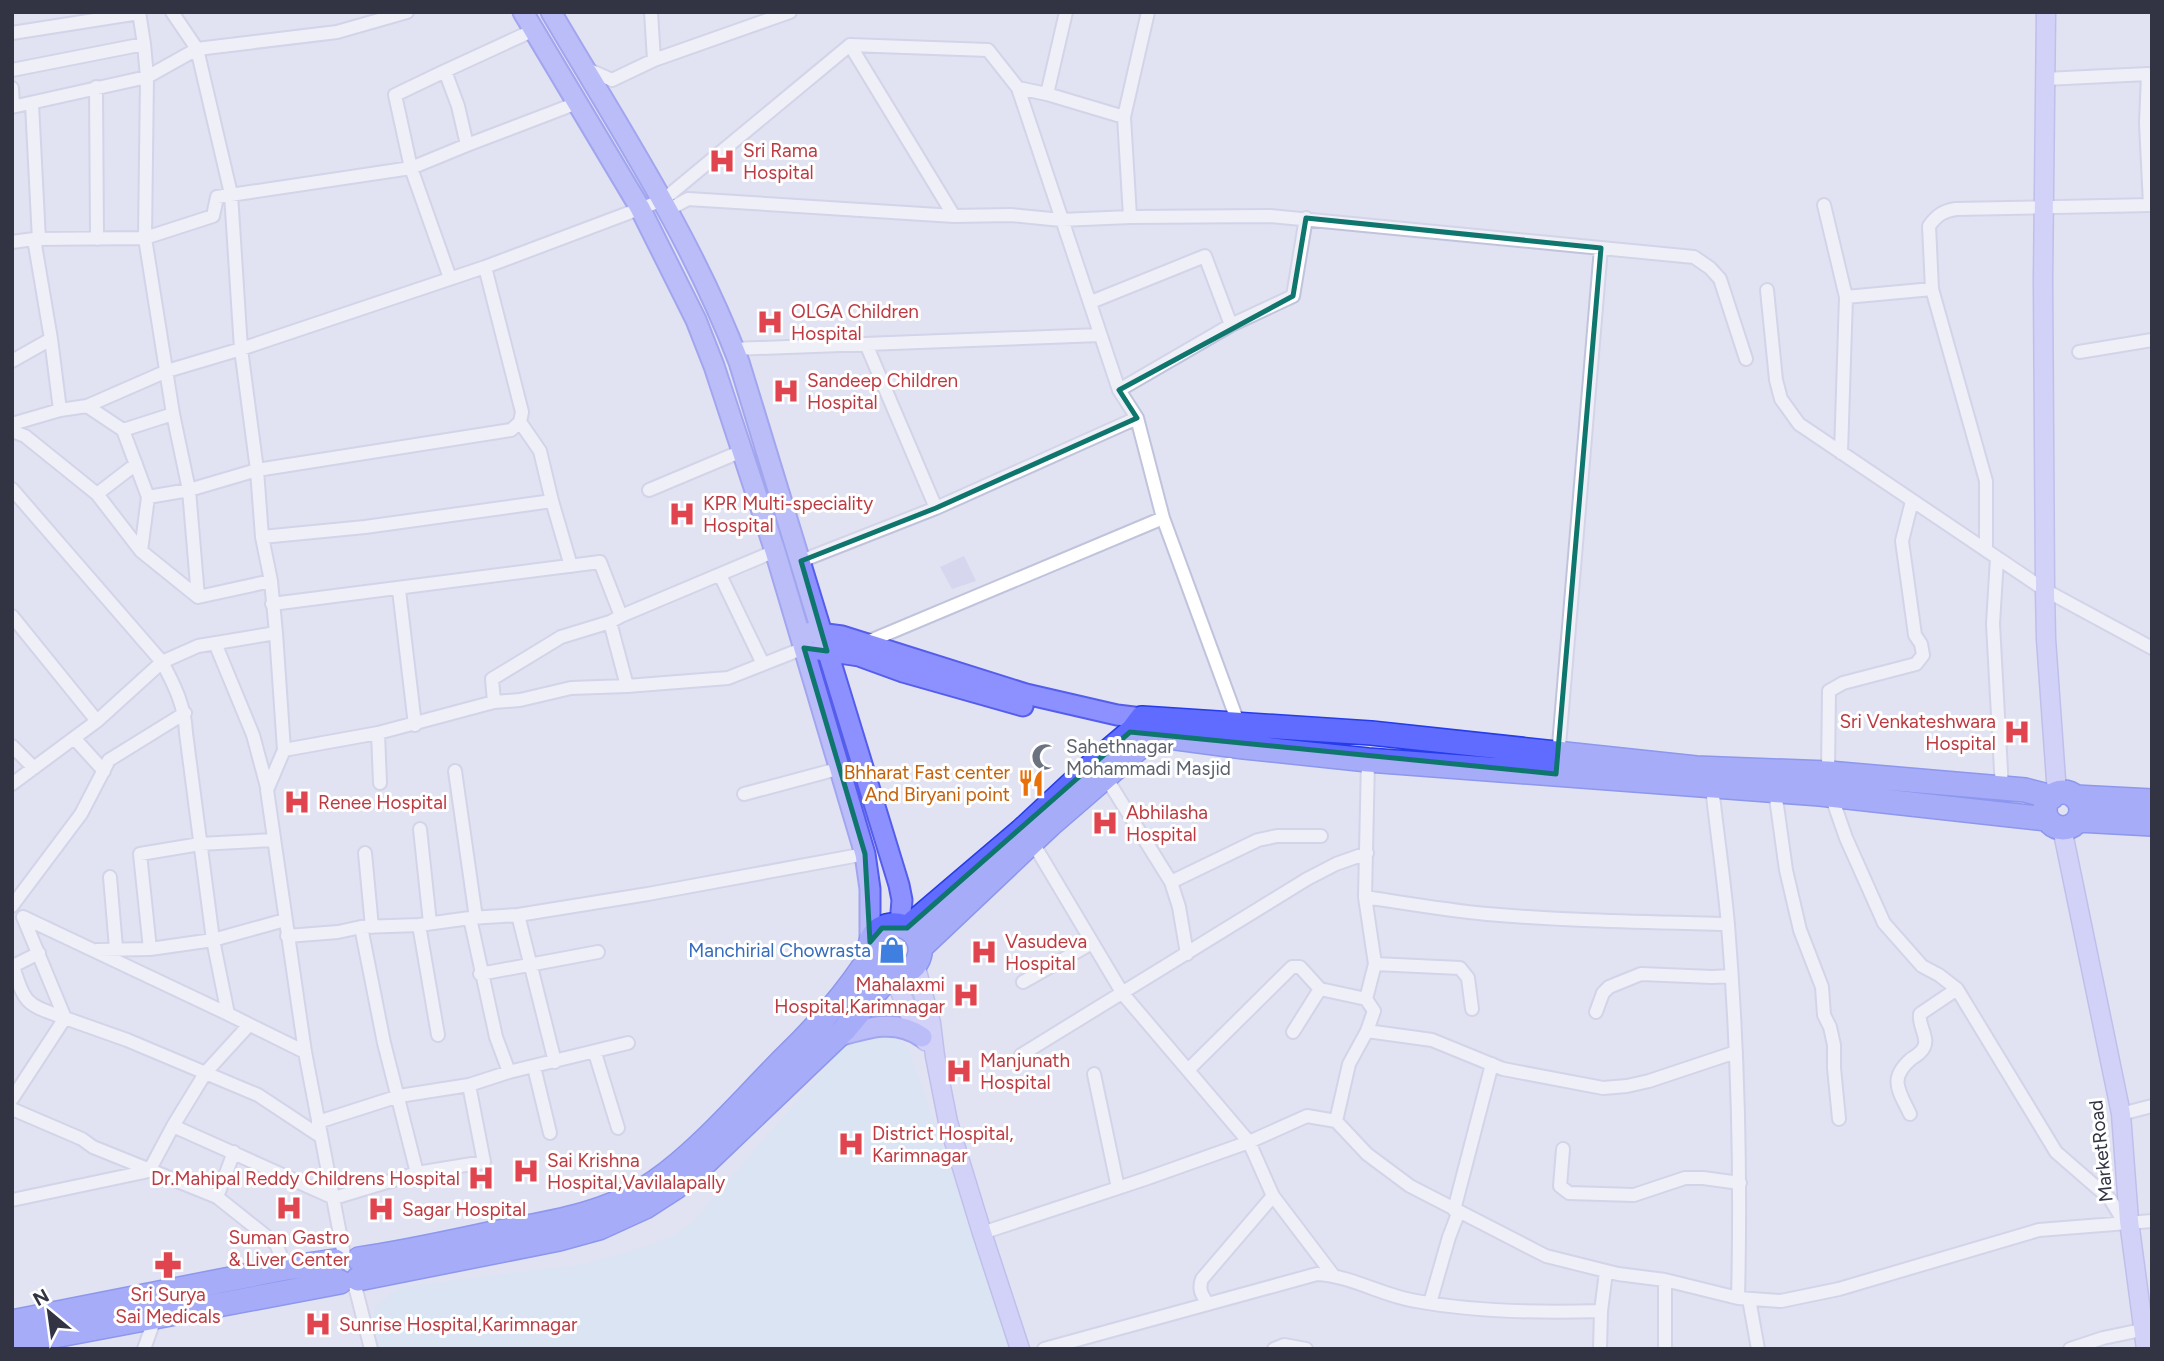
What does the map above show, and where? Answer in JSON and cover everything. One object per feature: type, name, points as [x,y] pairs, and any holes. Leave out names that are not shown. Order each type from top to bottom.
[{"type":"highway","points":[[27,1344],[155,1318],[567,1219],[632,1196],[656,1182],[699,1144],[816,1028],[841,1000],[882,928],[904,926],[977,870],[1148,726],[1239,725],[1371,733],[1712,787],[1774,791],[1829,784],[2025,790],[2062,809],[2152,801]]},
{"type":"highway","points":[[1148,726],[1368,760],[1696,768],[2062,809],[2152,824]]},
{"type":"highway","points":[[870,950],[878,970],[892,975],[908,971],[917,956],[1105,776],[1148,726]]},
{"type":"highway","points":[[904,926],[918,941],[917,956]]},
{"type":"highway","points":[[12,1322],[286,1268],[348,1270],[559,1239],[599,1228],[645,1207],[676,1188],[836,1037],[892,975]]},
{"type":"main road","points":[[523,12],[640,208],[696,320],[714,366],[775,551],[865,854],[870,888],[870,950]]},
{"type":"main road","points":[[551,12],[684,237],[733,349],[801,561],[899,885],[904,926]]},
{"type":"main road","points":[[802,640],[821,631],[1026,694],[1117,715],[1148,726]]},
{"type":"main road","points":[[802,640],[828,651],[859,656],[903,672],[1086,722],[1148,726]]},
{"type":"main road","points":[[836,1037],[889,1026],[911,1029],[922,1037]]},
{"type":"street","points":[[172,12],[197,49],[231,194],[241,349],[257,470],[262,537],[271,581],[284,750],[267,790]]},
{"type":"street","points":[[12,88],[13,106],[32,104],[147,77],[197,49],[337,32],[371,17],[407,12]]},
{"type":"street","points":[[651,12],[654,60]]},
{"type":"street","points":[[583,68],[612,80],[654,60],[790,12]]},
{"type":"street","points":[[1047,93],[1066,12]]},
{"type":"street","points":[[1130,217],[1124,117],[1148,12]]},
{"type":"street","name":"MarketRoad","points":[[2046,12],[2043,206],[2046,639],[2062,809],[2121,1114],[2126,1222],[2148,1329],[2146,1349]]},
{"type":"street","points":[[12,33],[139,13],[147,77],[145,239],[173,414],[189,490],[198,597]]},
{"type":"street","points":[[450,278],[411,168],[396,94],[534,30]]},
{"type":"street","points":[[12,69],[144,44]]},
{"type":"street","points":[[850,45],[954,216]]},
{"type":"street","points":[[665,205],[850,45],[988,50],[1017,88],[1119,390],[1137,418],[1163,518],[1239,725]]},
{"type":"street","points":[[445,71],[458,106],[467,145]]},
{"type":"street","points":[[2002,789],[1986,481],[1932,289],[1929,226],[1943,211],[1956,209],[2151,205],[2148,74],[2045,79]]},
{"type":"street","points":[[96,87],[97,239]]},
{"type":"street","points":[[1017,88],[1047,93],[1124,117]]},
{"type":"street","points":[[12,242],[37,239],[145,239],[213,216],[217,197],[411,168],[577,103]]},
{"type":"street","points":[[32,104],[37,239],[60,410]]},
{"type":"street","points":[[12,424],[87,405],[167,371],[485,267],[640,208],[688,200],[954,216],[1011,215],[1061,220],[1244,216],[1306,218],[1693,257],[1710,268],[1720,279],[1746,359]]},
{"type":"street","points":[[1824,205],[1846,297],[1841,453]]},
{"type":"street","points":[[1119,390],[1231,325],[1293,296],[1306,218]]},
{"type":"street","points":[[1557,763],[1601,248]]},
{"type":"street","points":[[1091,302],[1205,256],[1231,325]]},
{"type":"street","points":[[148,497],[189,490],[257,470],[512,430],[520,422],[522,412],[485,267]]},
{"type":"street","points":[[1846,297],[1932,289]]},
{"type":"street","points":[[1767,290],[1776,380],[1781,399],[1798,424],[2045,590],[2152,648]]},
{"type":"street","points":[[733,349],[1100,335]]},
{"type":"street","points":[[12,361],[51,339]]},
{"type":"street","points":[[2079,352],[2152,340]]},
{"type":"street","points":[[866,344],[936,508]]},
{"type":"street","points":[[87,405],[123,429],[148,497],[141,551]]},
{"type":"street","points":[[123,429],[173,414]]},
{"type":"street","points":[[801,561],[936,508],[1137,418]]},
{"type":"street","points":[[520,422],[540,452],[571,566]]},
{"type":"street","points":[[12,431],[25,436],[97,494],[141,551],[198,597]]},
{"type":"street","points":[[649,489],[742,451]]},
{"type":"street","points":[[97,494],[135,464]]},
{"type":"street","points":[[12,489],[162,663],[186,713],[186,733],[213,940],[228,1014]]},
{"type":"street","points":[[1912,500],[1902,541],[1903,560],[1915,635],[1921,644],[1923,655],[1916,664],[1843,683],[1829,691],[1829,784],[1846,838],[1884,923],[1922,966],[1957,989],[2056,1152],[2110,1199],[2126,1222]]},
{"type":"street","points":[[262,537],[365,527],[552,501]]},
{"type":"street","points":[[865,643],[1163,518]]},
{"type":"street","points":[[494,702],[492,679],[561,637],[615,619],[775,551]]},
{"type":"street","points":[[272,604],[398,590],[600,562],[615,619],[627,686]]},
{"type":"street","points":[[720,575],[763,664]]},
{"type":"street","points":[[198,597],[271,581]]},
{"type":"street","points":[[398,590],[415,725]]},
{"type":"street","points":[[12,616],[97,721]]},
{"type":"street","points":[[12,784],[97,721],[162,663],[198,646],[276,633]]},
{"type":"street","points":[[284,750],[415,725],[494,702],[571,688],[728,678],[763,664],[802,640]]},
{"type":"street","points":[[215,643],[253,736],[267,790],[281,873],[287,936],[320,1136],[348,1270],[371,1349]]},
{"type":"street","points":[[17,916],[81,814],[110,760],[186,713]]},
{"type":"street","points":[[377,733],[380,783]]},
{"type":"street","points":[[74,738],[104,771]]},
{"type":"street","points":[[12,746],[34,768]]},
{"type":"street","points":[[1366,999],[1375,964],[1365,897],[1368,760]]},
{"type":"street","points":[[744,794],[841,768]]},
{"type":"street","points":[[455,772],[481,974],[496,1037],[509,1072]]},
{"type":"street","points":[[1105,776],[1171,882],[1179,907],[1187,954]]},
{"type":"street","points":[[1712,787],[1728,923],[1743,1299],[1758,1349]]},
{"type":"street","points":[[1774,791],[1800,930],[1822,987],[1824,1015],[1835,1045],[1834,1068],[1839,1119]]},
{"type":"street","points":[[420,828],[425,924],[438,1035]]},
{"type":"street","points":[[1171,882],[1258,840],[1278,836],[1321,836]]},
{"type":"street","points":[[150,949],[140,854],[200,844],[274,840]]},
{"type":"street","points":[[1033,843],[1123,994],[1249,1142],[1273,1196],[1333,1275]]},
{"type":"street","points":[[365,853],[367,927],[384,1043],[417,1173]]},
{"type":"street","points":[[1021,1055],[1307,879],[1336,863],[1367,853]]},
{"type":"street","points":[[287,936],[518,915],[865,854]]},
{"type":"street","points":[[110,877],[116,948]]},
{"type":"street","points":[[1365,897],[1512,916],[1728,923]]},
{"type":"street","points":[[518,915],[555,1062]]},
{"type":"street","points":[[17,916],[94,950],[305,1052]]},
{"type":"street","points":[[17,916],[39,953],[65,1018]]},
{"type":"street","points":[[94,950],[150,949],[213,940],[285,920]]},
{"type":"street","points":[[1023,982],[1092,943]]},
{"type":"street","points":[[481,974],[598,952]]},
{"type":"street","points":[[39,953],[13,967],[22,996],[34,1007],[127,1040],[258,1094],[320,1136]]},
{"type":"street","points":[[917,956],[948,1122],[1020,1349]]},
{"type":"street","points":[[1375,964],[1460,968],[1468,978],[1472,1009]]},
{"type":"street","points":[[1189,1069],[1289,969],[1300,967],[1320,989],[1366,999],[1374,1011],[1367,1031],[1349,1064],[1336,1121]]},
{"type":"street","points":[[1596,1012],[1603,993],[1609,987],[1641,974],[1731,976]]},
{"type":"street","points":[[892,975],[909,1013],[935,1056]]},
{"type":"street","points":[[1293,1032],[1320,989]]},
{"type":"street","points":[[1910,1114],[1897,1088],[1896,1079],[1905,1065],[1923,1050],[1925,1045],[1919,1025],[1920,1014],[1957,989]]},
{"type":"street","points":[[12,1099],[65,1018]]},
{"type":"street","points":[[12,1200],[149,1171],[206,1072],[249,1025]]},
{"type":"street","points":[[1367,1031],[1432,1040],[1503,1069],[1603,1088],[1648,1082],[1735,1052]]},
{"type":"street","points":[[318,1122],[399,1096],[469,1085],[509,1072],[628,1043]]},
{"type":"street","points":[[595,1053],[618,1128]]},
{"type":"street","points":[[1430,1303],[1457,1211],[1492,1064]]},
{"type":"street","points":[[534,1067],[550,1133]]},
{"type":"street","points":[[1094,1073],[1118,1188]]},
{"type":"street","points":[[173,1126],[334,1198],[417,1173],[484,1162],[469,1085]]},
{"type":"street","points":[[2121,1114],[2152,1106]]},
{"type":"street","points":[[12,1109],[149,1171],[217,1196],[276,1244],[286,1268]]},
{"type":"street","points":[[982,1233],[1249,1142],[1307,1116],[1336,1121],[1367,1154],[1410,1186],[1546,1256],[1606,1272],[1665,1280],[1743,1299],[1781,1301],[1839,1289],[2039,1230],[2152,1220]]},
{"type":"street","points":[[1563,1149],[1560,1186],[1569,1193],[1634,1195],[1685,1178],[1740,1183]]},
{"type":"street","points":[[217,1196],[234,1152]]},
{"type":"street","points":[[1208,1304],[1201,1293],[1202,1279],[1273,1196]]},
{"type":"street","points":[[1600,1349],[1606,1272]]},
{"type":"street","points":[[1044,1349],[1317,1274],[1333,1275],[1414,1301],[1519,1310],[1601,1311]]},
{"type":"street","points":[[1665,1280],[1665,1349]]},
{"type":"street","points":[[144,1349],[155,1318]]},
{"type":"street","points":[[2070,1349],[2103,1338],[2148,1329]]},
{"type":"street","points":[[1274,1349],[1284,1345],[1306,1349]]},
{"type":"highlighted area","points":[[1306,218],[1601,248],[1556,774],[1130,732],[907,928],[882,928],[870,942],[865,854],[804,648],[827,651],[801,561],[936,508],[1137,418],[1119,390],[1293,296]]},
{"type":"shaded area","points":[[964,556],[976,581],[952,589],[940,567]]},
{"type":"shaded area","name":"District Hospital, Karimnagar","points":[[893,1032],[909,1050],[1013,1349],[380,1349],[373,1319],[375,1306],[400,1287],[584,1264],[673,1236],[693,1222],[854,1035]]},
{"type":"place","name":"Sri Rama Hospital","points":[[722,161]]},
{"type":"place","name":"OLGA Children Hospital","points":[[770,322]]},
{"type":"place","name":"Sandeep Children Hospital","points":[[786,391]]},
{"type":"place","name":"KPR Multi-speciality Hospital","points":[[682,514]]},
{"type":"place","name":"Sri Venkateshwara Hospital","points":[[2017,732]]},
{"type":"place","name":"Sahethnagar Mohammadi Masjid","points":[[1045,757]]},
{"type":"place","name":"Bhharat Fast center And Biryani point","points":[[1031,783]]},
{"type":"place","name":"Renee Hospital","points":[[297,802]]},
{"type":"place","name":"Abhilasha Hospital","points":[[1105,823]]},
{"type":"place","name":"Manchirial Chowrasta","points":[[892,950]]},
{"type":"place","name":"Vasudeva Hospital","points":[[984,952]]},
{"type":"place","name":"Mahalaxmi Hospital,Karimnagar","points":[[966,995]]},
{"type":"place","name":"Manjunath Hospital","points":[[959,1071]]},
{"type":"place","name":"District Hospital, Karimnagar","points":[[851,1144]]},
{"type":"place","name":"Sai Krishna Hospital,Vavilalapally","points":[[526,1171]]},
{"type":"place","name":"Dr.Mahipal Reddy Childrens Hospital","points":[[481,1178]]},
{"type":"place","name":"Suman Gastro & Liver Center","points":[[289,1208]]},
{"type":"place","name":"Sagar Hospital","points":[[381,1209]]},
{"type":"place","name":"Sri Surya Sai Medicals","points":[[168,1265]]},
{"type":"place","name":"Sunrise Hospital,Karimnagar","points":[[318,1324]]}]
